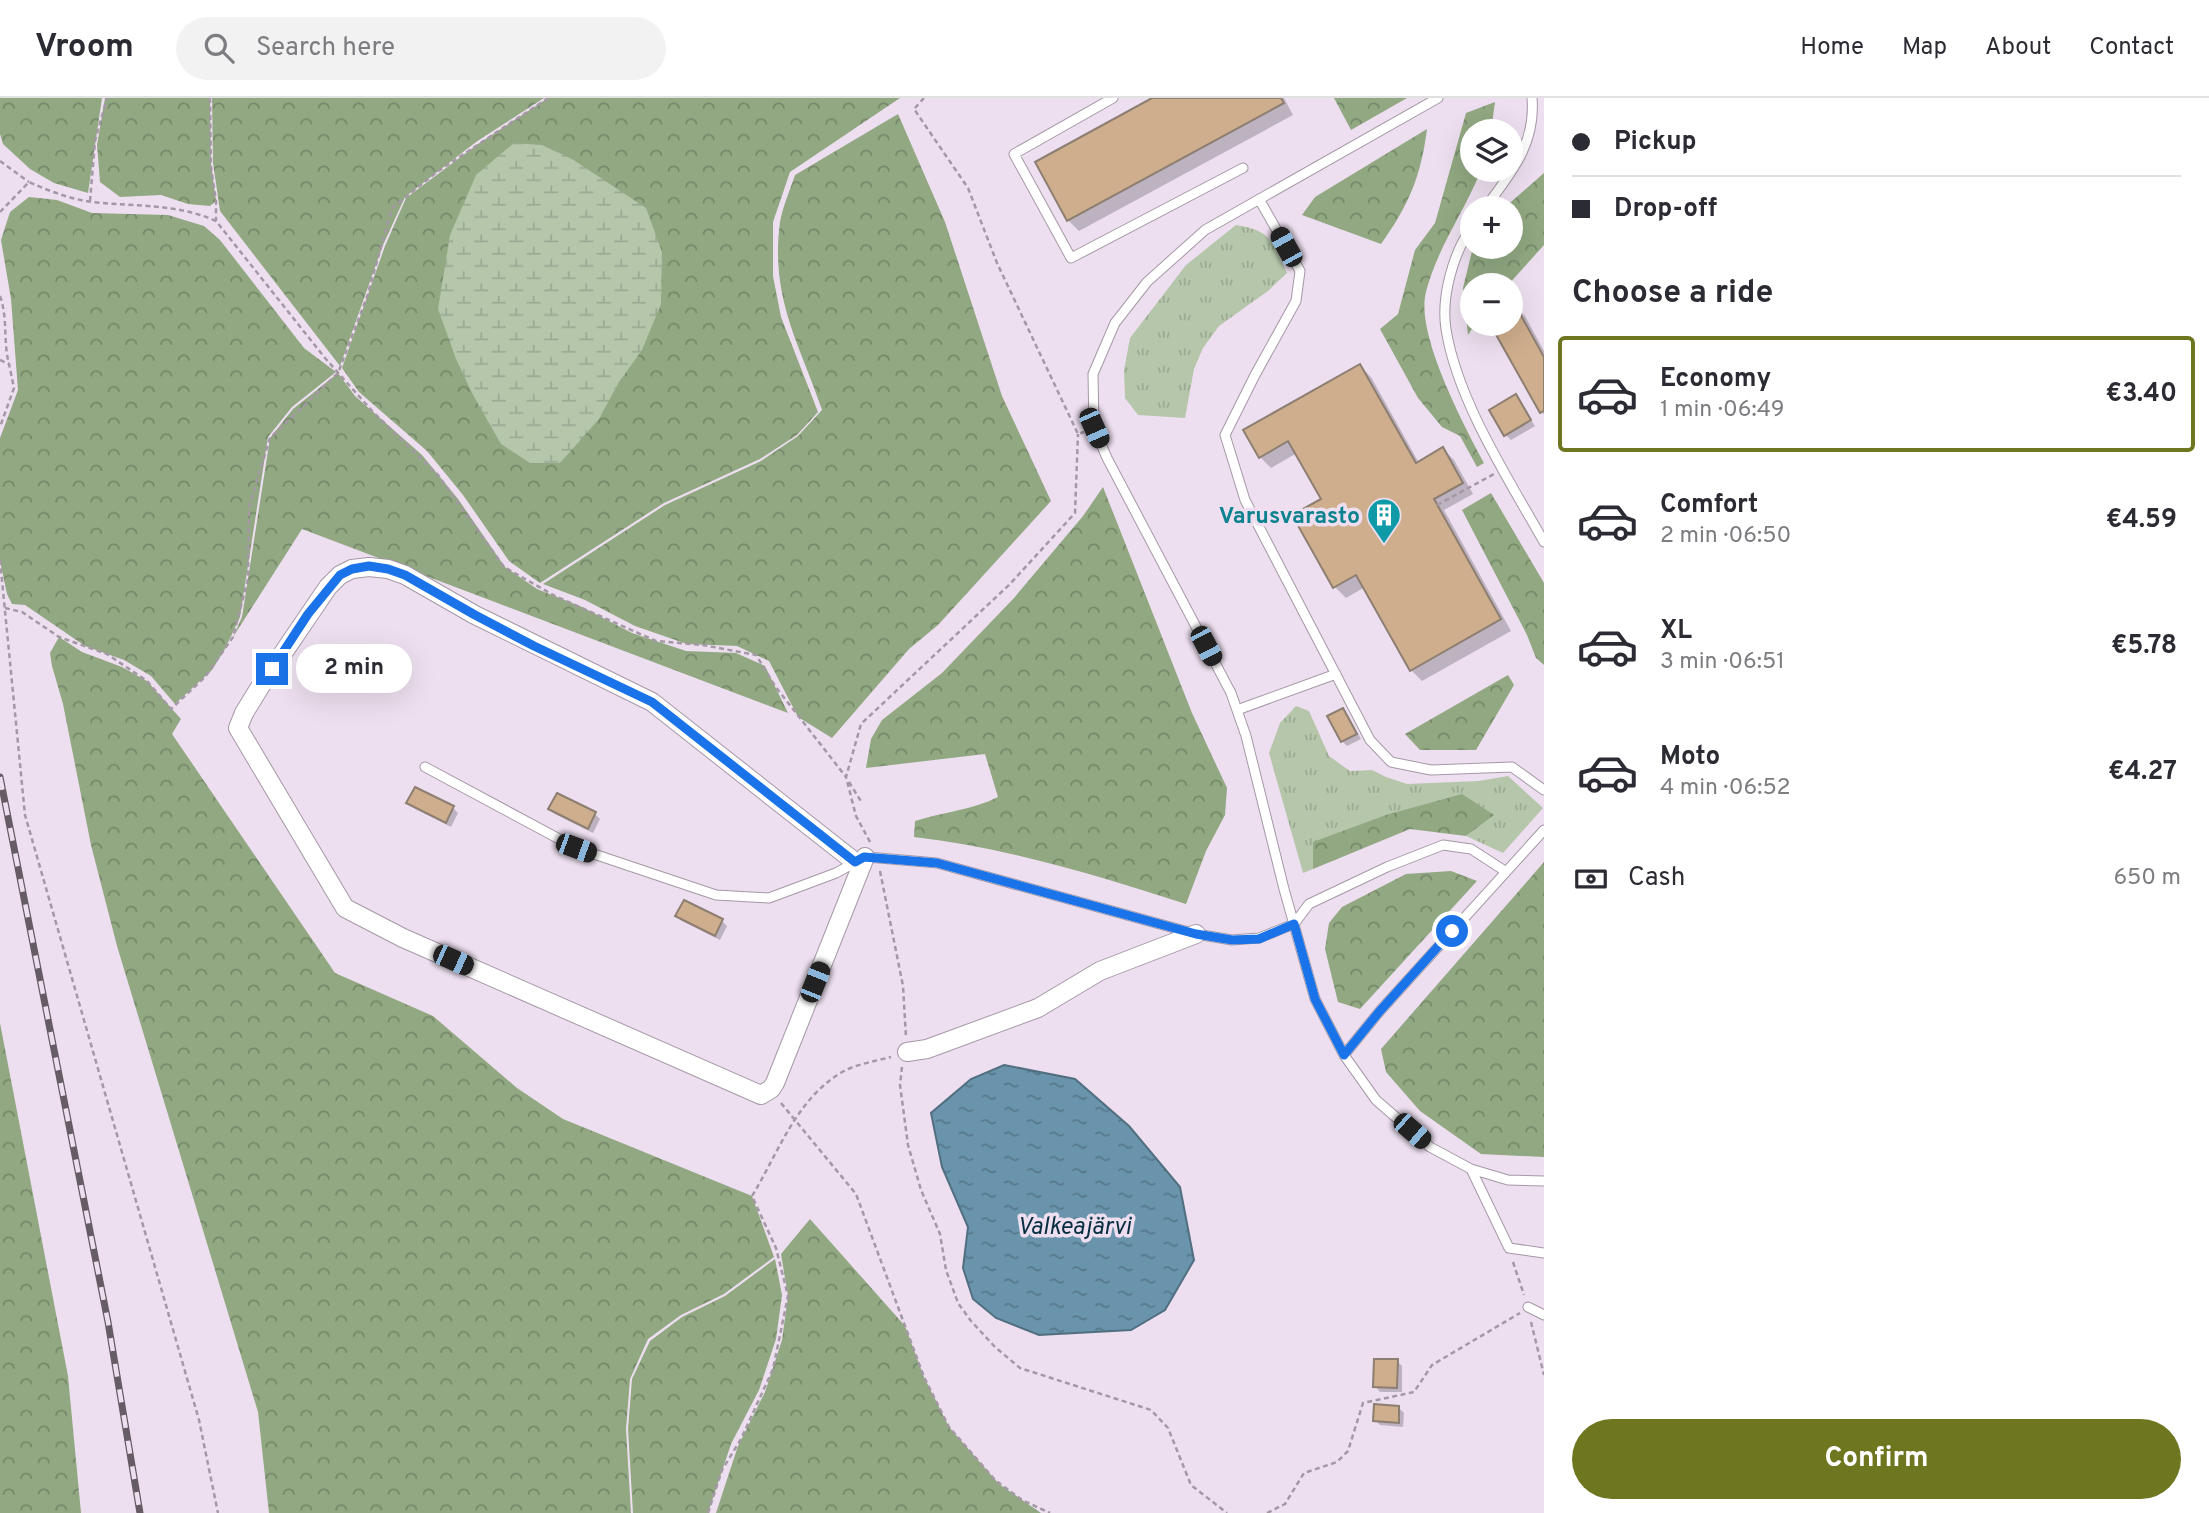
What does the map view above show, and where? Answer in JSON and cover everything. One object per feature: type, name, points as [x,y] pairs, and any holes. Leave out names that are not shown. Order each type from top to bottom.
[{"type":"street","points":[[369,566],[388,569],[405,575],[554,656],[652,702],[866,859],[771,1089],[761,1095],[403,938],[345,908],[238,728],[260,687],[328,587],[340,575],[352,569],[369,566]]},
{"type":"street","points":[[907,1052],[927,1049],[1038,1008],[1100,971],[1196,934]]},
{"type":"lane","points":[[1113,98],[1014,154],[1071,258],[1243,168]]},
{"type":"lane","points":[[1438,98],[1205,230],[1147,282],[1115,323],[1093,374],[1094,428],[1107,458],[1231,693],[1246,736],[1315,999],[1344,1055],[1376,1100],[1430,1146],[1471,1169],[1507,1180],[1544,1181]]},
{"type":"lane","points":[[1494,196],[1528,143],[1534,111],[1532,98]]},
{"type":"lane","points":[[1259,199],[1300,271],[1296,301],[1225,435],[1245,500],[1370,740],[1391,762],[1431,770],[1512,767],[1544,790]]},
{"type":"lane","points":[[1460,249],[1446,303],[1446,328],[1456,370],[1476,417],[1544,542]]},
{"type":"lane","points":[[1237,710],[1336,674]]},
{"type":"lane","points":[[425,767],[576,848],[716,895],[769,898],[866,859],[937,863],[1196,934],[1232,940],[1259,939],[1294,924],[1309,904],[1387,867],[1443,845],[1471,849],[1505,871]]},
{"type":"lane","points":[[1344,1055],[1379,1012],[1544,830]]},
{"type":"lane","points":[[1471,1169],[1509,1248],[1544,1253]]},
{"type":"lane","points":[[1528,1307],[1544,1315]]},
{"type":"path","points":[[90,202],[95,141],[107,98]]},
{"type":"path","points":[[210,98],[211,167],[216,221]]},
{"type":"path","points":[[5,608],[22,612],[59,637],[107,654],[147,681],[171,709],[205,677],[233,637],[248,579],[249,507],[270,438],[338,373],[367,297],[392,208],[437,172],[548,98]]},
{"type":"path","points":[[924,98],[914,109],[968,188],[996,263],[1078,434],[1074,513],[1010,584],[861,724],[846,777],[866,859],[903,986],[907,1052],[903,1060],[900,1085],[908,1145],[921,1190],[940,1234],[946,1270],[958,1303],[971,1321],[995,1347],[1020,1368],[1151,1410],[1168,1428],[1191,1485],[1227,1513]]},
{"type":"path","points":[[0,161],[29,182],[57,194],[90,202],[172,207],[198,212],[216,221],[338,373],[373,412],[438,475],[504,566],[555,596],[656,641],[756,654],[775,686],[846,777],[862,803]]},
{"type":"path","points":[[0,212],[29,182]]},
{"type":"path","points":[[0,296],[3,305],[5,349],[14,388],[0,427]]},
{"type":"path","points":[[0,360],[9,364]]},
{"type":"path","points":[[1078,434],[1094,428]]},
{"type":"path","points":[[1437,505],[1503,469]]},
{"type":"path","points":[[0,560],[26,815],[199,1420],[218,1513]]},
{"type":"path","points":[[708,1513],[722,1470],[741,1439],[773,1370],[788,1296],[776,1248],[752,1196],[794,1119],[815,1092],[845,1070],[907,1052]]},
{"type":"path","points":[[771,1089],[856,1194],[924,1377],[949,1427],[995,1480],[1022,1500],[1050,1513]]},
{"type":"path","points":[[1268,1513],[1284,1504],[1304,1473],[1336,1462],[1348,1451],[1363,1403],[1414,1392],[1432,1365],[1528,1307]]},
{"type":"green space","points":[[0,98],[102,98],[88,193],[54,183],[30,169],[3,144],[0,134]]},
{"type":"green space","points":[[105,98],[210,98],[211,163],[216,201],[210,206],[188,204],[161,195],[120,197],[100,182],[97,145]]},
{"type":"green space","points":[[212,98],[544,98],[476,142],[405,197],[383,245],[340,366],[220,211],[213,163]]},
{"type":"green space","points":[[548,98],[900,98],[790,172],[773,222],[773,276],[781,317],[818,412],[797,435],[760,459],[664,503],[540,583],[509,561],[463,495],[427,451],[359,392],[342,368],[385,246],[406,198],[478,144]]},
{"type":"green space","points":[[1334,98],[1407,98],[1351,130]]},
{"type":"green space","points":[[1495,102],[1493,119],[1464,119],[1466,113]]},
{"type":"green space","points":[[898,114],[945,222],[1002,396],[1051,501],[938,625],[909,649],[832,738],[798,717],[769,661],[737,646],[687,644],[635,626],[585,600],[543,584],[665,505],[761,461],[798,436],[822,410],[783,297],[778,249],[781,216],[795,175]]},
{"type":"green space","points":[[1427,129],[1412,190],[1381,244],[1302,215],[1315,197]]},
{"type":"green space","points":[[1460,134],[1460,182],[1475,182],[1469,196],[1460,196],[1460,214],[1431,276],[1426,292],[1425,310],[1434,355],[1443,379],[1484,463],[1477,467],[1460,436],[1442,427],[1418,398],[1380,329],[1398,314],[1415,250],[1435,223]]},
{"type":"green space","points":[[514,143],[542,145],[572,159],[646,208],[662,252],[661,304],[642,350],[619,382],[599,419],[560,463],[530,463],[501,444],[456,359],[438,309],[450,235],[476,175]]},
{"type":"green space","points":[[1544,173],[1544,245],[1519,273],[1467,273],[1470,259],[1523,259],[1523,196],[1518,196]]},
{"type":"green space","points":[[29,197],[57,200],[92,213],[168,215],[204,226],[220,240],[304,348],[336,372],[292,407],[268,437],[240,617],[212,670],[175,704],[151,676],[124,660],[85,646],[25,605],[12,604],[7,594],[0,561],[0,438],[18,390],[11,299],[1,240],[10,212]]},
{"type":"green space","points":[[1236,225],[1257,231],[1270,240],[1287,273],[1268,291],[1219,326],[1203,348],[1194,369],[1185,418],[1138,415],[1125,398],[1124,370],[1130,338],[1186,265]]},
{"type":"green space","points":[[338,373],[355,396],[422,455],[458,499],[505,567],[537,589],[582,607],[632,633],[686,651],[736,653],[765,666],[788,713],[302,529],[233,637],[242,617],[270,438],[293,409]]},
{"type":"green space","points":[[1103,487],[1192,713],[1227,788],[1225,815],[1206,851],[1186,904],[1018,855],[914,837],[915,821],[978,805],[998,797],[985,754],[866,768],[871,739],[882,720],[942,673],[1014,598],[1083,516]]},
{"type":"green space","points":[[1491,493],[1544,583],[1544,665],[1536,658],[1527,635],[1462,510]]},
{"type":"green space","points":[[59,637],[82,652],[122,667],[147,681],[181,719],[172,734],[335,973],[433,1016],[517,1088],[563,1119],[752,1196],[774,1257],[724,1294],[681,1315],[648,1339],[630,1379],[626,1429],[631,1513],[269,1513],[258,1412],[117,946],[91,845],[50,653]]},
{"type":"green space","points":[[1508,675],[1514,685],[1476,750],[1420,750],[1405,734]]},
{"type":"green space","points":[[1296,706],[1309,711],[1329,756],[1350,771],[1372,770],[1407,784],[1479,781],[1508,776],[1543,808],[1503,853],[1466,836],[1493,815],[1313,842],[1313,869],[1303,873],[1269,753],[1280,723]]},
{"type":"green space","points":[[1462,794],[1494,815],[1466,836],[1410,829],[1313,869],[1313,842],[1386,815]]},
{"type":"green space","points":[[1544,862],[1544,1157],[1481,1154],[1420,1111],[1386,1072],[1381,1049]]},
{"type":"green space","points":[[1451,871],[1477,881],[1360,1009],[1338,1002],[1325,949],[1329,923],[1342,907],[1406,874]]},
{"type":"green space","points":[[0,1023],[68,1376],[81,1513],[0,1513]]},
{"type":"green space","points":[[810,1219],[905,1326],[924,1377],[949,1427],[999,1484],[1041,1513],[716,1513],[738,1446],[765,1392],[782,1340],[788,1296],[781,1254]]},
{"type":"green space","points":[[775,1259],[782,1295],[776,1339],[759,1390],[731,1444],[708,1513],[633,1513],[628,1429],[632,1379],[650,1341],[682,1317],[725,1296]]},
{"type":"water","name":"Valkeajärvi","points":[[1004,1065],[1075,1079],[1129,1126],[1180,1187],[1194,1260],[1165,1310],[1131,1330],[1039,1335],[996,1318],[973,1299],[963,1268],[968,1227],[942,1167],[931,1113],[971,1079]]},
{"type":"building","points":[[1152,98],[1281,98],[1284,103],[1067,221],[1035,162]]},
{"type":"building","points":[[1523,319],[1544,357],[1544,411],[1540,413],[1497,336],[1523,336]]},
{"type":"building","name":"Varusvarasto","points":[[1360,364],[1416,463],[1443,447],[1463,483],[1434,499],[1501,619],[1410,671],[1356,575],[1333,588],[1292,515],[1321,499],[1288,441],[1259,458],[1243,430]]},
{"type":"building","points":[[1516,394],[1531,420],[1504,436],[1489,410]]},
{"type":"building","points":[[1343,708],[1357,734],[1341,742],[1327,716]]},
{"type":"building","points":[[415,787],[454,806],[446,823],[406,803]]},
{"type":"building","points":[[557,793],[596,812],[588,829],[548,809]]},
{"type":"building","points":[[684,900],[723,919],[715,936],[675,916]]},
{"type":"building","points":[[1374,1359],[1398,1359],[1397,1388],[1373,1387]]},
{"type":"building","points":[[1374,1404],[1399,1406],[1399,1423],[1373,1421]]},
{"type":"railway","points":[[0,777],[108,1322],[140,1513]]},
{"type":"place","name":"Varusvarasto","points":[[1384,545]]},
{"type":"route","points":[[272,669],[308,614],[340,575],[352,569],[369,566],[405,575],[554,656],[652,702],[855,862],[864,857],[937,863],[1196,934],[1232,940],[1259,939],[1294,924],[1315,999],[1344,1055],[1452,931]]}]
